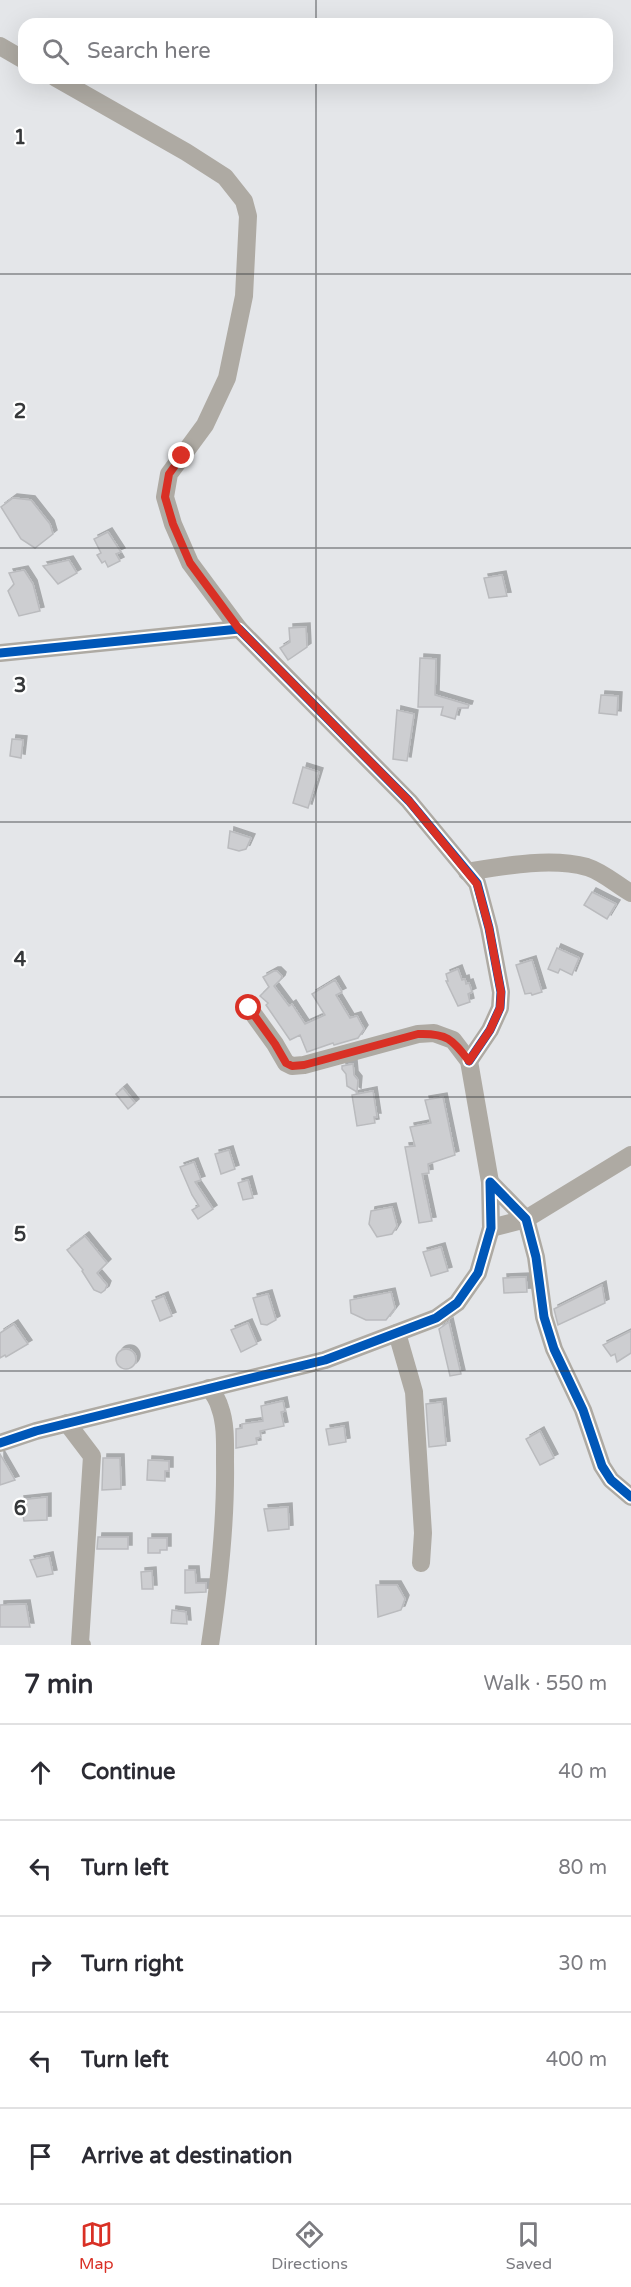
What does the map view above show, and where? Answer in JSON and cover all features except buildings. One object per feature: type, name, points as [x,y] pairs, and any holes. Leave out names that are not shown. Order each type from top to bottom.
[{"type":"street","points":[[0,46],[18,56]]},
{"type":"street","points":[[67,84],[186,152],[225,177],[244,201],[248,216],[244,296],[228,378],[205,425],[169,474],[165,497],[173,524],[190,563],[239,629],[409,801],[477,884],[489,928],[501,992],[500,1008],[490,1030],[469,1061]]},
{"type":"street","points":[[0,652],[239,629]]},
{"type":"street","points":[[467,872],[516,865],[558,864],[586,867],[631,893]]},
{"type":"street","points":[[0,1443],[68,1423],[325,1360],[436,1318],[457,1303],[478,1273],[491,1228],[490,1182],[469,1061],[453,1040],[434,1033],[418,1034],[304,1065],[292,1066],[286,1063],[249,1008]]},
{"type":"street","points":[[491,1228],[526,1220],[631,1155]]},
{"type":"street","points":[[490,1182],[526,1220],[536,1257],[544,1317],[554,1349],[583,1410],[602,1466],[611,1480],[631,1497]]},
{"type":"street","points":[[397,1333],[414,1392],[423,1533],[420,1563]]},
{"type":"street","points":[[209,1388],[221,1410],[225,1443],[226,1490],[218,1596],[210,1645]]},
{"type":"street","points":[[68,1423],[92,1456],[80,1643],[82,1645]]},
{"type":"cycle path","points":[[0,653],[239,629],[409,801],[477,883],[489,928],[501,992],[500,1008],[490,1030],[469,1061]]},
{"type":"cycle path","points":[[0,1443],[36,1431],[325,1360],[436,1318],[457,1303],[478,1273],[491,1228],[490,1182],[526,1219],[536,1257],[544,1317],[554,1349],[583,1410],[602,1466],[611,1480],[631,1497]]},
{"type":"route","points":[[182,456],[169,474],[165,497],[173,524],[190,563],[239,629],[409,801],[477,884],[489,928],[501,992],[500,1008],[490,1030],[469,1061],[453,1040],[434,1033],[418,1034],[304,1065],[292,1066],[286,1063],[249,1008]]}]
